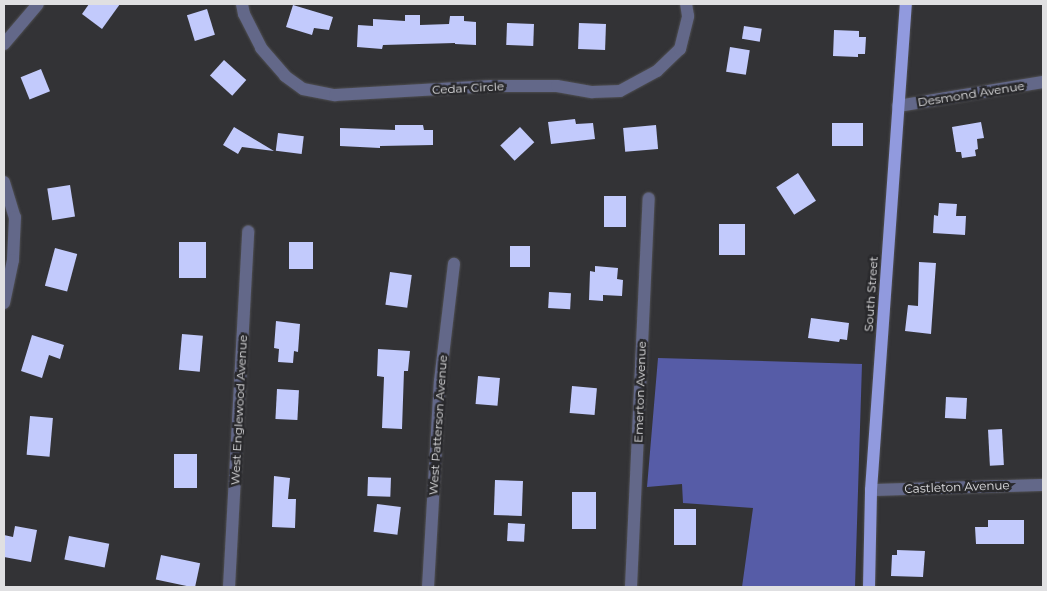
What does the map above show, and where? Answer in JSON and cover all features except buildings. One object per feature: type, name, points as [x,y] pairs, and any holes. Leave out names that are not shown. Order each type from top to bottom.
[{"type":"main road","name":"South Street","points":[[869,587],[871,490],[906,4]]},
{"type":"street","points":[[4,44],[38,4]]},
{"type":"street","name":"Cedar Circle","points":[[242,4],[244,14],[261,48],[285,76],[303,89],[336,96],[492,86],[557,86],[592,92],[620,91],[657,71],[680,49],[688,16],[686,4]]},
{"type":"street","name":"Desmond Avenue","points":[[898,106],[1043,82]]},
{"type":"street","points":[[4,182],[15,217],[13,260],[4,303]]},
{"type":"street","name":"Emerton Avenue","points":[[631,587],[635,535],[649,198]]},
{"type":"street","name":"West Englewood Avenue","points":[[229,587],[248,232]]},
{"type":"street","name":"West Patterson Avenue","points":[[428,587],[440,381],[454,264]]},
{"type":"street","name":"Castleton Avenue","points":[[871,490],[1043,485]]},
{"type":"shaded area","points":[[658,358],[862,364],[855,587],[742,587],[753,508],[683,503],[682,484],[647,487]]}]
